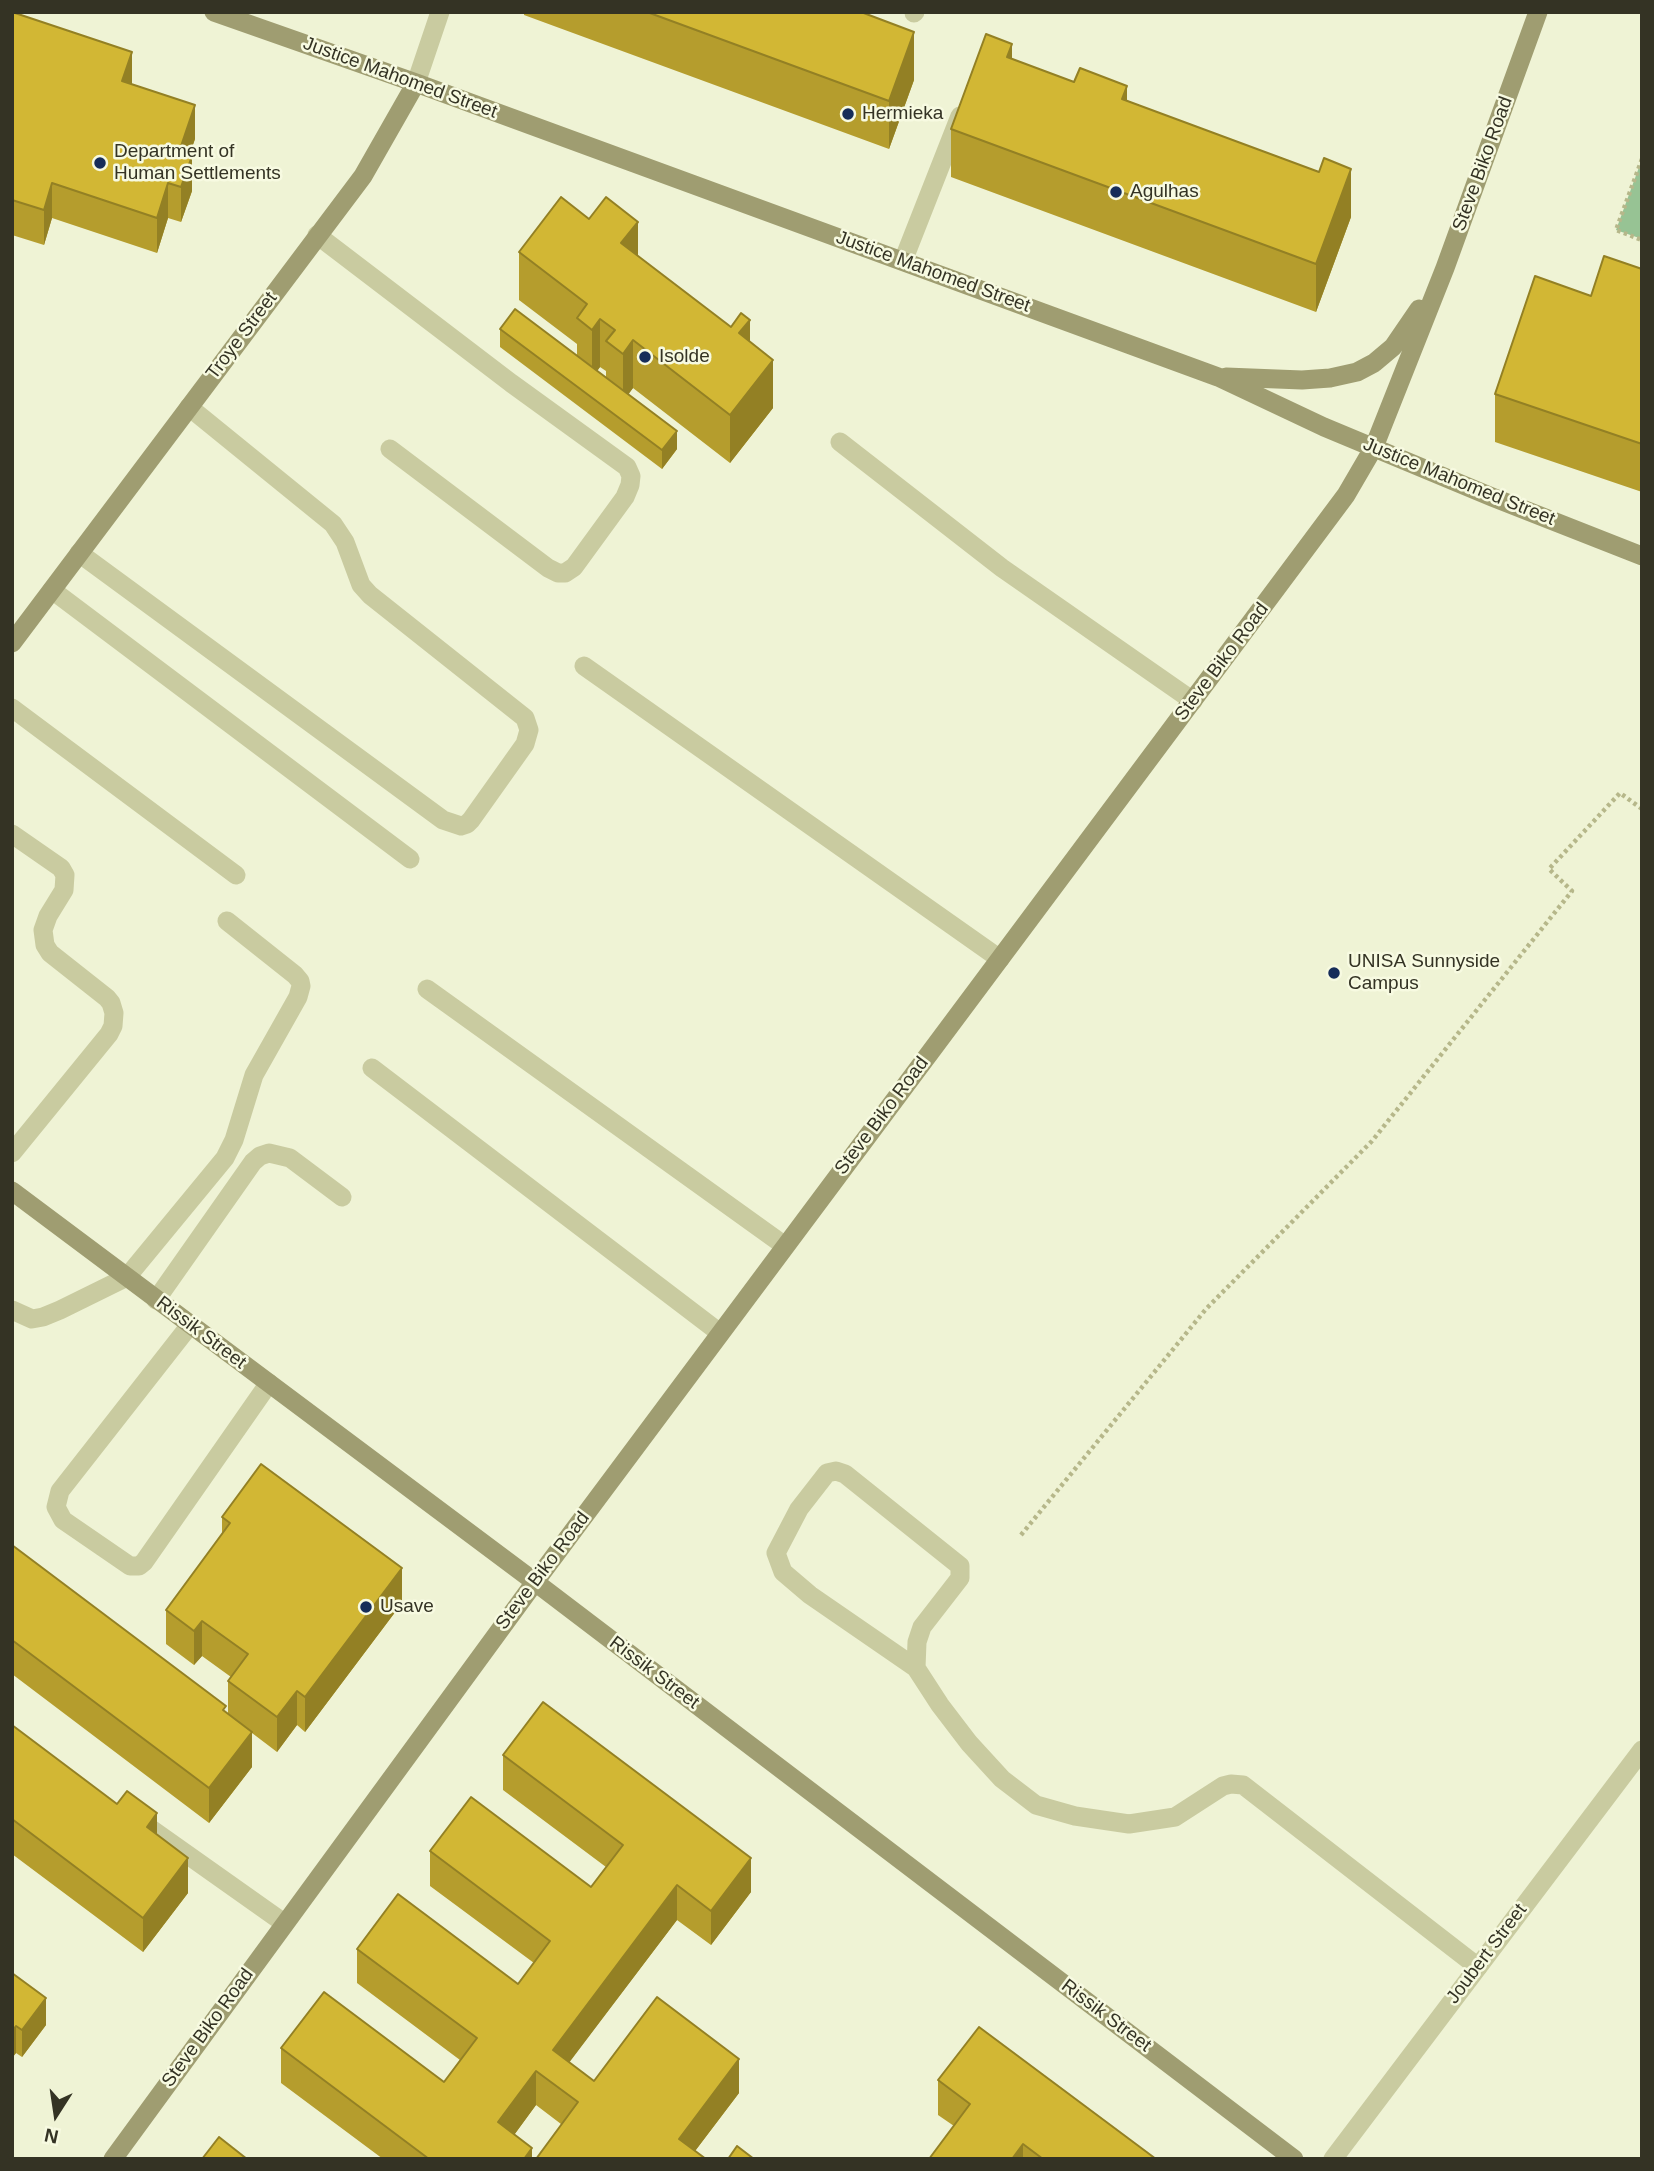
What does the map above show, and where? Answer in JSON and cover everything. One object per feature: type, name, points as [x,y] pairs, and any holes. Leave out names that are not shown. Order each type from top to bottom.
[{"type":"main road","name":"Justice Mahomed Street","points":[[214,12],[416,82],[1218,377],[1324,427],[1642,556]]},
{"type":"main road","name":"Steve Biko Road","points":[[113,2159],[534,1582],[1346,495],[1374,447],[1445,268],[1538,12]]},
{"type":"main road","name":"Troye Street","points":[[12,643],[363,176],[416,82]]},
{"type":"main road","points":[[1218,377],[1302,380],[1357,372],[1374,363],[1393,347],[1445,268]]},
{"type":"main road","name":"Rissik Street","points":[[12,1191],[534,1582],[1294,2159]]},
{"type":"street","name":"Troye Street","points":[[416,82],[440,12]]},
{"type":"street","points":[[903,261],[967,98]]},
{"type":"street","points":[[317,235],[511,383],[627,467],[631,477],[630,485],[625,497],[574,567],[565,573],[558,573],[390,449]]},
{"type":"street","points":[[79,553],[443,820],[461,826],[471,820],[525,744],[529,730],[525,718],[370,594],[361,585],[345,542],[332,524],[188,407]]},
{"type":"street","points":[[840,442],[1002,568],[1192,701]]},
{"type":"street","points":[[52,590],[410,859]]},
{"type":"street","points":[[584,666],[1000,959]]},
{"type":"street","points":[[12,708],[236,875]]},
{"type":"street","points":[[12,834],[61,868],[65,876],[64,890],[43,930],[45,945],[50,953],[107,998],[114,1013],[113,1026],[108,1034],[12,1153]]},
{"type":"street","points":[[16,1318],[33,1319],[60,1310],[127,1277],[225,1158],[234,1140],[254,1075],[298,997],[300,981],[227,921]]},
{"type":"street","points":[[427,989],[785,1246]]},
{"type":"street","points":[[372,1068],[720,1333]]},
{"type":"street","points":[[156,1300],[253,1162],[260,1156],[269,1153],[290,1157],[342,1196]]},
{"type":"street","points":[[190,1325],[60,1491],[56,1507],[63,1520],[130,1566],[139,1566],[269,1383]]},
{"type":"street","points":[[916,1668],[917,1642],[922,1627],[960,1578],[960,1566],[845,1474],[836,1471],[827,1473],[799,1509],[780,1544],[776,1553],[783,1572],[810,1595],[916,1668],[969,1743],[1002,1779],[1036,1805],[1076,1816],[1129,1824],[1175,1817],[1223,1786],[1243,1785],[1478,1967]]},
{"type":"street","name":"Joubert Street","points":[[1333,2159],[1642,1750]]},
{"type":"street","points":[[126,1811],[284,1923]]},
{"type":"path","points":[[1642,159],[1616,230],[1642,240]]},
{"type":"path","points":[[1021,1535],[1206,1309],[1372,1142],[1572,891],[1549,869],[1620,793],[1642,809]]},
{"type":"green space","points":[[1642,159],[1642,239],[1616,230]]},
{"type":"building","name":"Department of Human Settlements","points":[[12,12],[132,52],[122,81],[195,105],[179,152],[192,156],[181,187],[168,183],[157,218],[52,183],[44,210],[12,200]]},
{"type":"building","points":[[647,12],[861,12],[914,32],[889,101]]},
{"type":"building","points":[[986,34],[1012,44],[1007,57],[1074,82],[1080,68],[1127,86],[1122,99],[1319,172],[1324,158],[1351,169],[1316,264],[951,129]]},
{"type":"building","points":[[561,197],[589,219],[606,197],[638,222],[621,243],[731,327],[741,313],[750,320],[739,333],[773,360],[730,415],[633,340],[623,354],[606,341],[615,330],[600,319],[592,330],[577,318],[587,304],[519,252]]},
{"type":"building","points":[[1604,256],[1642,269],[1642,444],[1495,394],[1535,276],[1591,296]]},
{"type":"building","points":[[515,309],[677,431],[662,450],[500,329]]},
{"type":"building","points":[[261,1464],[402,1568],[305,1697],[297,1691],[277,1717],[228,1681],[248,1654],[202,1621],[194,1631],[166,1610],[230,1523],[222,1517]]},
{"type":"building","points":[[12,1545],[226,1706],[223,1710],[252,1732],[209,1788],[12,1640]]},
{"type":"building","points":[[543,1702],[751,1858],[711,1911],[677,1885],[553,2050],[594,2081],[657,1997],[739,2059],[679,2139],[706,2159],[536,2159],[578,2102],[536,2071],[498,2122],[532,2148],[524,2159],[429,2159],[281,2048],[324,1992],[444,2082],[477,2038],[357,1949],[398,1894],[518,1984],[550,1941],[430,1851],[471,1797],[591,1887],[623,1845],[503,1755]]},
{"type":"building","points":[[12,1725],[117,1804],[127,1791],[157,1813],[147,1827],[188,1858],[143,1918],[12,1819]]},
{"type":"building","points":[[12,1973],[46,1998],[22,2030],[16,2026],[12,2031]]},
{"type":"building","points":[[979,2027],[1156,2159],[1043,2159],[1023,2144],[1012,2159],[929,2159],[970,2104],[938,2080]]},
{"type":"building","points":[[219,2137],[247,2159],[202,2159]]},
{"type":"building","points":[[737,2146],[754,2159],[728,2159]]},
{"type":"place","name":"Hermieka","points":[[848,114]]},
{"type":"place","name":"Department of Human Settlements","points":[[100,163]]},
{"type":"place","name":"Agulhas","points":[[1116,192]]},
{"type":"place","name":"Isolde","points":[[645,357]]},
{"type":"place","name":"UNISA Sunnyside Campus","points":[[1334,973]]},
{"type":"place","name":"Usave","points":[[366,1607]]}]
